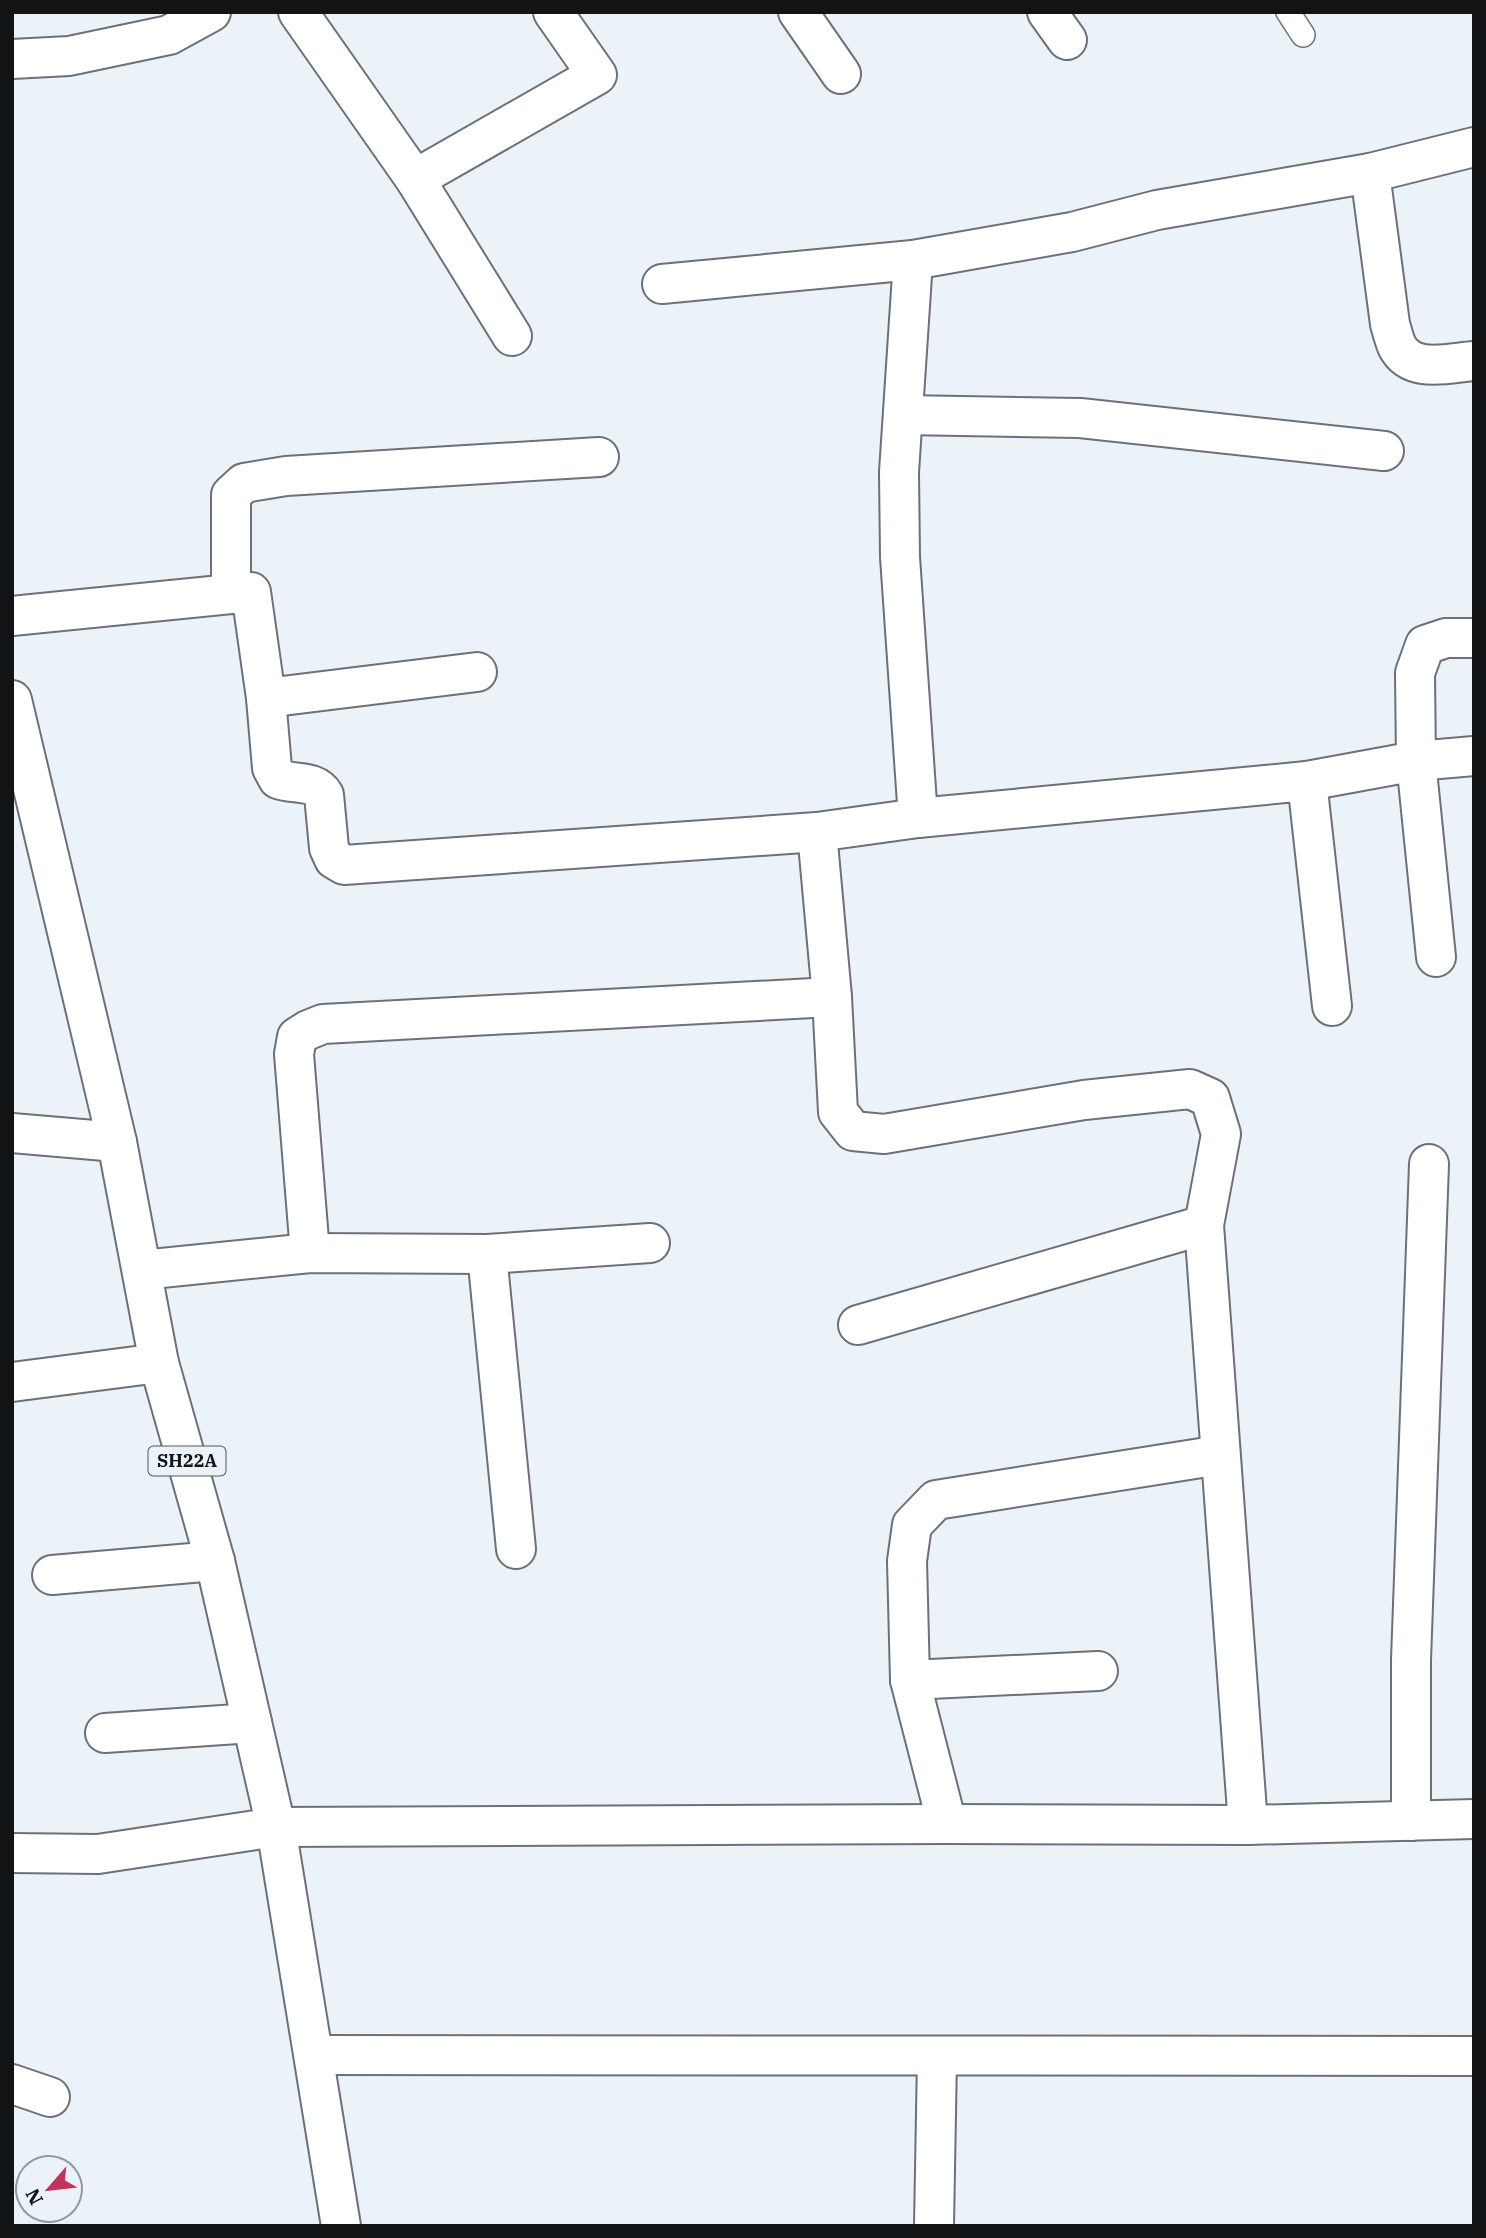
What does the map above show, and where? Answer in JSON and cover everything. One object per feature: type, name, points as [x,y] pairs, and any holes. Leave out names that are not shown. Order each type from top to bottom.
[{"type":"street","points":[[12,59],[69,56],[169,35],[211,12]]},
{"type":"street","points":[[298,12],[415,179],[512,336]]},
{"type":"street","points":[[415,179],[597,75],[553,12]]},
{"type":"street","points":[[798,12],[841,74]]},
{"type":"street","points":[[662,284],[914,260],[1072,232],[1157,210],[1370,173],[1474,147]]},
{"type":"street","points":[[1370,173],[1390,324],[1397,347],[1410,361],[1426,365],[1474,361]]},
{"type":"street","points":[[914,260],[899,472],[900,557],[918,818]]},
{"type":"street","points":[[903,415],[1080,418],[1384,452]]},
{"type":"street","points":[[232,594],[232,495],[244,483],[299,475],[599,457]]},
{"type":"street","points":[[12,616],[251,592],[266,698],[272,768],[278,779],[288,783],[312,784],[320,788],[324,795],[329,848],[334,859],[344,864],[817,832],[918,818],[1307,781],[1416,761],[1474,756]]},
{"type":"street","points":[[1436,957],[1416,761],[1415,673],[1425,645],[1446,638],[1474,638]]},
{"type":"street","points":[[266,698],[478,672]]},
{"type":"street","name":"SH22A","points":[[12,700],[117,1142],[159,1363],[215,1561],[276,1827],[341,2226]]},
{"type":"street","points":[[1307,781],[1332,1006]]},
{"type":"street","points":[[817,832],[832,998],[838,1112],[853,1131],[884,1135],[1084,1100],[1190,1089],[1210,1098],[1221,1134],[1204,1225],[1248,1825]]},
{"type":"street","points":[[310,1253],[294,1054],[298,1037],[308,1030],[323,1024],[337,1023],[832,998]]},
{"type":"street","points":[[12,1133],[117,1142]]},
{"type":"street","points":[[1411,1821],[1411,1660],[1429,1164]]},
{"type":"street","points":[[858,1325],[1204,1225]]},
{"type":"street","points":[[142,1270],[310,1253],[487,1254],[649,1242]]},
{"type":"street","points":[[487,1254],[516,1549]]},
{"type":"street","points":[[12,1382],[159,1363]]},
{"type":"street","points":[[947,1824],[910,1680],[907,1561],[912,1525],[936,1500],[1220,1455]]},
{"type":"street","points":[[52,1575],[215,1561]]},
{"type":"street","points":[[910,1680],[1098,1671]]},
{"type":"street","points":[[105,1733],[253,1723]]},
{"type":"street","points":[[12,1853],[98,1854],[276,1827],[1248,1825],[1474,1819]]},
{"type":"street","points":[[315,2055],[1474,2056]]},
{"type":"street","points":[[934,2226],[937,2056]]},
{"type":"street","points":[[12,2084],[50,2097]]},
{"type":"lane","points":[[1288,12],[1303,35]]}]
